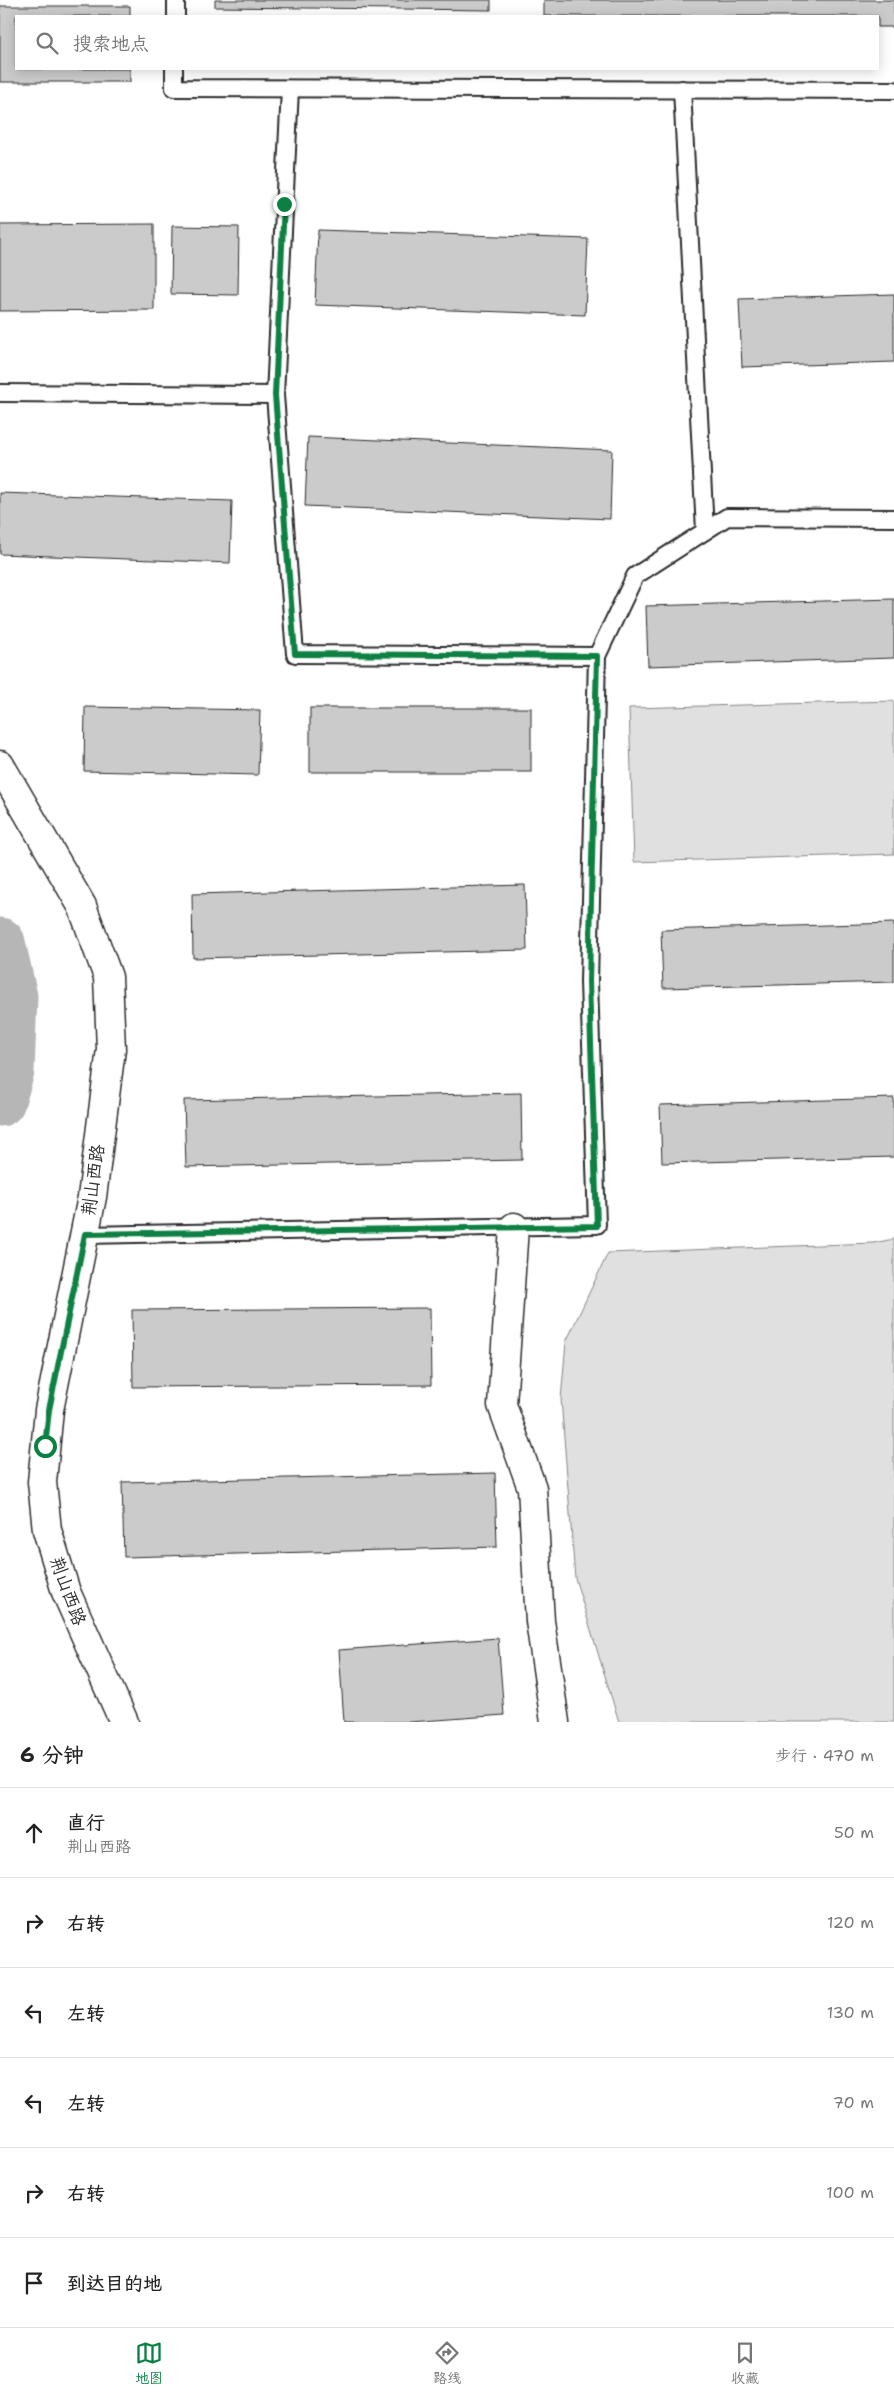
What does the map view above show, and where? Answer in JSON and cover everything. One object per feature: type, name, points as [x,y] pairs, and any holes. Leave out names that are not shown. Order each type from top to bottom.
[{"type":"street","name":"荆山西路","points":[[0,765],[82,906],[108,977],[111,1050],[85,1234],[49,1410],[42,1482],[47,1530],[66,1592],[124,1722]]},
{"type":"street","points":[[514,1227],[502,1405],[532,1488],[540,1621],[555,1722]]},
{"type":"lane","points":[[176,0],[176,15]]},
{"type":"lane","points":[[174,70],[174,88],[894,90]]},
{"type":"lane","points":[[290,89],[275,395],[295,654],[597,656]]},
{"type":"lane","points":[[682,90],[705,531]]},
{"type":"lane","points":[[0,393],[275,395]]},
{"type":"lane","points":[[85,1234],[597,1226],[589,982],[597,656],[636,576],[726,517],[894,518]]},
{"type":"shaded area","points":[[894,701],[894,854],[634,862],[629,708]]},
{"type":"shaded area","points":[[894,1239],[894,1722],[619,1722],[575,1578],[561,1399],[566,1342],[608,1253],[873,1243]]},
{"type":"building","points":[[215,0],[491,0],[491,10],[215,7]]},
{"type":"building","points":[[544,0],[894,0],[894,27],[879,27],[879,15],[544,15]]},
{"type":"building","points":[[0,6],[130,6],[130,15],[15,15],[15,70],[130,70],[130,82],[0,82]]},
{"type":"building","points":[[154,224],[154,310],[0,311],[0,225]]},
{"type":"building","points":[[172,226],[239,227],[238,295],[171,294]]},
{"type":"building","points":[[318,230],[588,239],[585,315],[315,305]]},
{"type":"building","points":[[894,294],[894,362],[742,367],[739,299]]},
{"type":"building","points":[[308,437],[612,450],[610,519],[305,506]]},
{"type":"building","points":[[0,493],[232,501],[230,563],[0,554]]},
{"type":"building","points":[[894,599],[894,658],[648,666],[646,606]]},
{"type":"building","points":[[85,707],[260,710],[258,775],[84,771]]},
{"type":"building","points":[[310,708],[531,708],[531,772],[310,772]]},
{"type":"building","points":[[525,885],[527,950],[193,958],[192,894]]},
{"type":"building","points":[[894,923],[894,982],[663,988],[661,930]]},
{"type":"building","points":[[521,1093],[522,1160],[186,1167],[184,1100]]},
{"type":"building","points":[[894,1098],[894,1157],[662,1163],[660,1105]]},
{"type":"building","points":[[430,1308],[431,1385],[133,1387],[132,1310]]},
{"type":"building","points":[[495,1473],[497,1547],[124,1557],[122,1482]]},
{"type":"building","points":[[498,1638],[504,1715],[410,1722],[344,1722],[339,1650]]},
{"type":"waterway","points":[[0,943],[12,997],[9,1071],[0,1101]]},
{"type":"route","points":[[45,1446],[49,1410],[85,1234],[597,1226],[589,982],[597,656],[295,654],[275,395],[284,204]]}]
